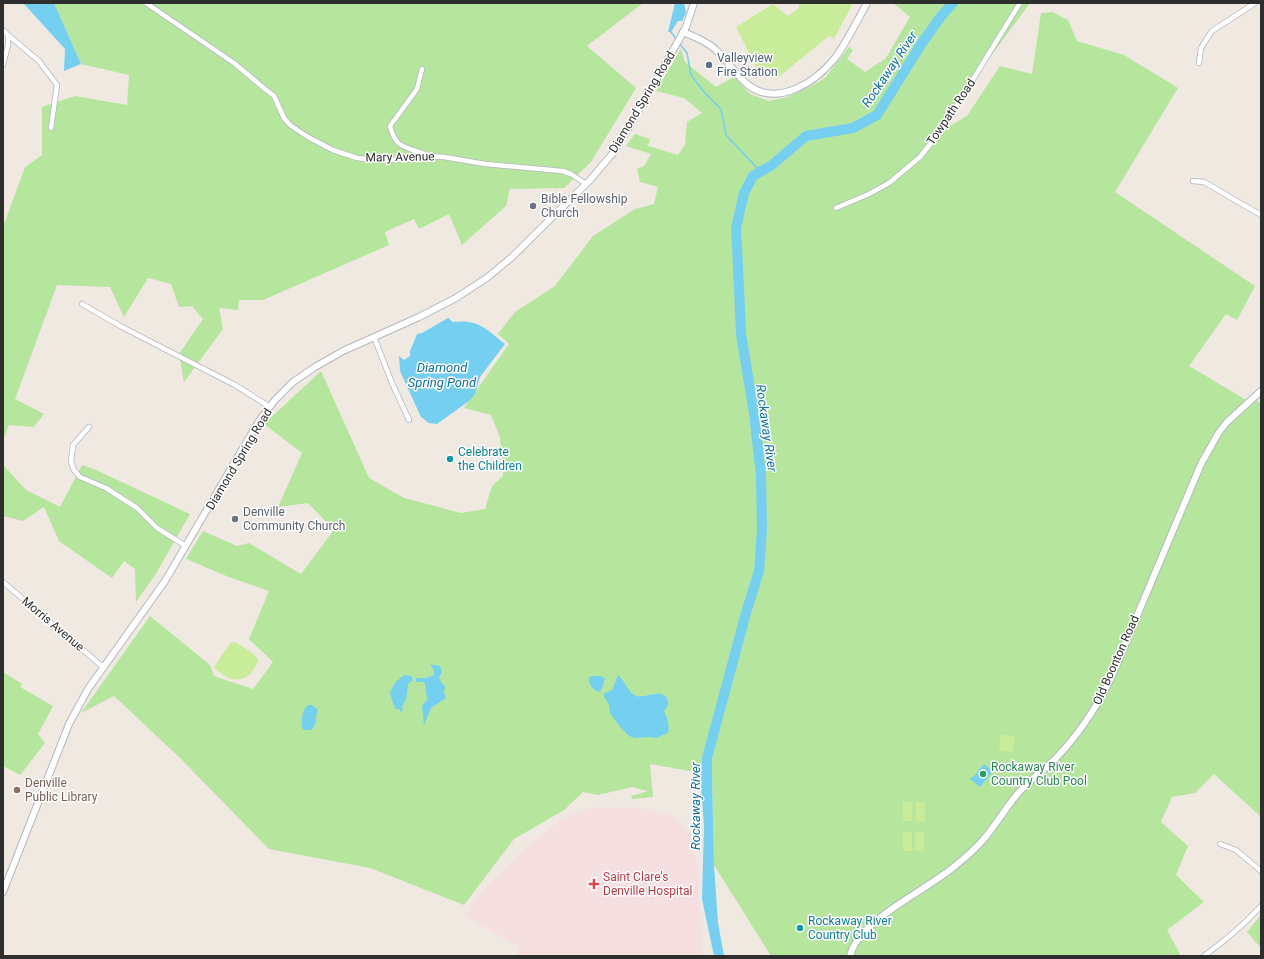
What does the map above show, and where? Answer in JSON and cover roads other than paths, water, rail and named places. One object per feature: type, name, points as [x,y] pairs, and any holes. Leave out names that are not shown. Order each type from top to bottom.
[{"type":"street","name":"Mary Avenue","points":[[146,3],[234,63],[274,96],[284,118],[290,125],[308,137],[333,150],[357,158],[377,160],[420,159],[428,156],[444,157],[485,164],[562,171],[571,174],[586,184]]},
{"type":"street","name":"Diamond Spring Road","points":[[3,892],[69,724],[82,699],[103,667],[165,581],[256,426],[270,407],[293,382],[315,367],[343,351],[443,305],[488,278],[512,257],[586,184],[602,167],[618,145],[681,35],[694,3]]},
{"type":"street","points":[[681,35],[702,40],[712,47],[740,78],[753,88],[760,92],[773,94],[780,93],[801,87],[824,70],[835,57],[867,3]]},
{"type":"street","name":"Towpath Road","points":[[836,208],[869,194],[889,183],[920,157],[943,128],[1020,3]]},
{"type":"street","points":[[1199,63],[1201,48],[1212,31],[1255,3]]},
{"type":"street","points":[[3,30],[39,61],[57,85],[51,128]]},
{"type":"street","points":[[3,65],[8,45],[8,35]]},
{"type":"street","points":[[422,68],[417,89],[390,126],[396,142],[428,156]]},
{"type":"street","points":[[1193,181],[1204,182],[1261,214]]},
{"type":"street","points":[[82,304],[122,327],[236,385],[270,407]]},
{"type":"street","points":[[374,337],[392,383],[409,420]]},
{"type":"street","name":"Old Boonton Road","points":[[850,956],[855,944],[866,929],[956,866],[982,841],[1019,793],[1057,757],[1093,713],[1110,680],[1201,464],[1219,432],[1227,422],[1261,391]]},
{"type":"street","points":[[89,427],[73,445],[71,462],[74,470],[80,477],[106,488],[123,498],[137,508],[157,528],[186,546]]},
{"type":"street","name":"Morris Avenue","points":[[3,582],[103,667]]},
{"type":"street","points":[[1220,844],[1236,850],[1261,871]]},
{"type":"street","points":[[1204,956],[1241,928],[1261,906]]},
{"type":"water","points":[[22,3],[54,3],[81,64],[64,71],[65,49]]},
{"type":"water","points":[[675,3],[684,3],[686,13],[682,21],[678,21],[671,32],[668,32]]},
{"type":"water","name":"Diamond Spring Pond","points":[[448,318],[453,322],[462,321],[482,326],[505,344],[480,377],[475,394],[469,401],[437,424],[429,423],[421,417],[400,371],[399,356],[404,360],[410,356],[410,351],[417,334],[422,333]]},
{"type":"water","points":[[430,664],[440,666],[442,672],[439,677],[445,686],[444,692],[446,698],[431,708],[424,725],[422,706],[427,700],[425,683],[416,682],[416,678],[426,678],[434,675],[434,671]]},
{"type":"water","points":[[405,675],[411,676],[413,680],[408,684],[406,700],[402,707],[403,710],[400,712],[400,709],[395,708],[390,693],[396,682]]},
{"type":"water","points":[[618,675],[634,695],[664,695],[668,703],[664,711],[669,727],[668,733],[656,738],[635,738],[629,736],[621,728],[610,713],[609,705],[603,694],[612,690]]},
{"type":"water","points":[[593,676],[605,678],[600,692],[593,689],[590,685],[589,677]]},
{"type":"water","points":[[308,705],[312,705],[318,710],[316,721],[311,730],[303,730],[302,717],[304,710]]},
{"type":"water","name":"Rockaway River Country Club Pool","points":[[984,764],[993,771],[980,787],[970,779]]},
{"type":"water","points":[[700,774],[712,775],[714,865],[718,923],[724,956],[714,956],[702,899],[704,825]]},
{"type":"waterway","name":"Rockaway River","points":[[707,787],[707,758],[746,613],[759,571],[762,530],[761,476],[754,413],[741,334],[736,228],[744,193],[753,176],[772,165],[806,136],[853,128],[877,115],[922,43],[942,15],[953,3]]},
{"type":"waterway","points":[[671,32],[677,40]]},
{"type":"waterway","points":[[679,43],[687,53],[691,75],[704,92],[721,109],[726,135],[760,171]]},
{"type":"place","name":"Valleyview Fire Station","points":[[709,65]]},
{"type":"place","name":"Bible Fellowship Church","points":[[533,206]]},
{"type":"place","name":"Celebrate the Children","points":[[450,459]]},
{"type":"place","name":"Denville Community Church","points":[[235,519]]},
{"type":"place","name":"Rockaway River Country Club Pool","points":[[983,774]]},
{"type":"place","name":"Denville Public Library","points":[[17,790]]},
{"type":"place","name":"Saint Clare's Denville Hospital","points":[[594,884]]},
{"type":"place","name":"Rockaway River Country Club","points":[[800,928]]}]
